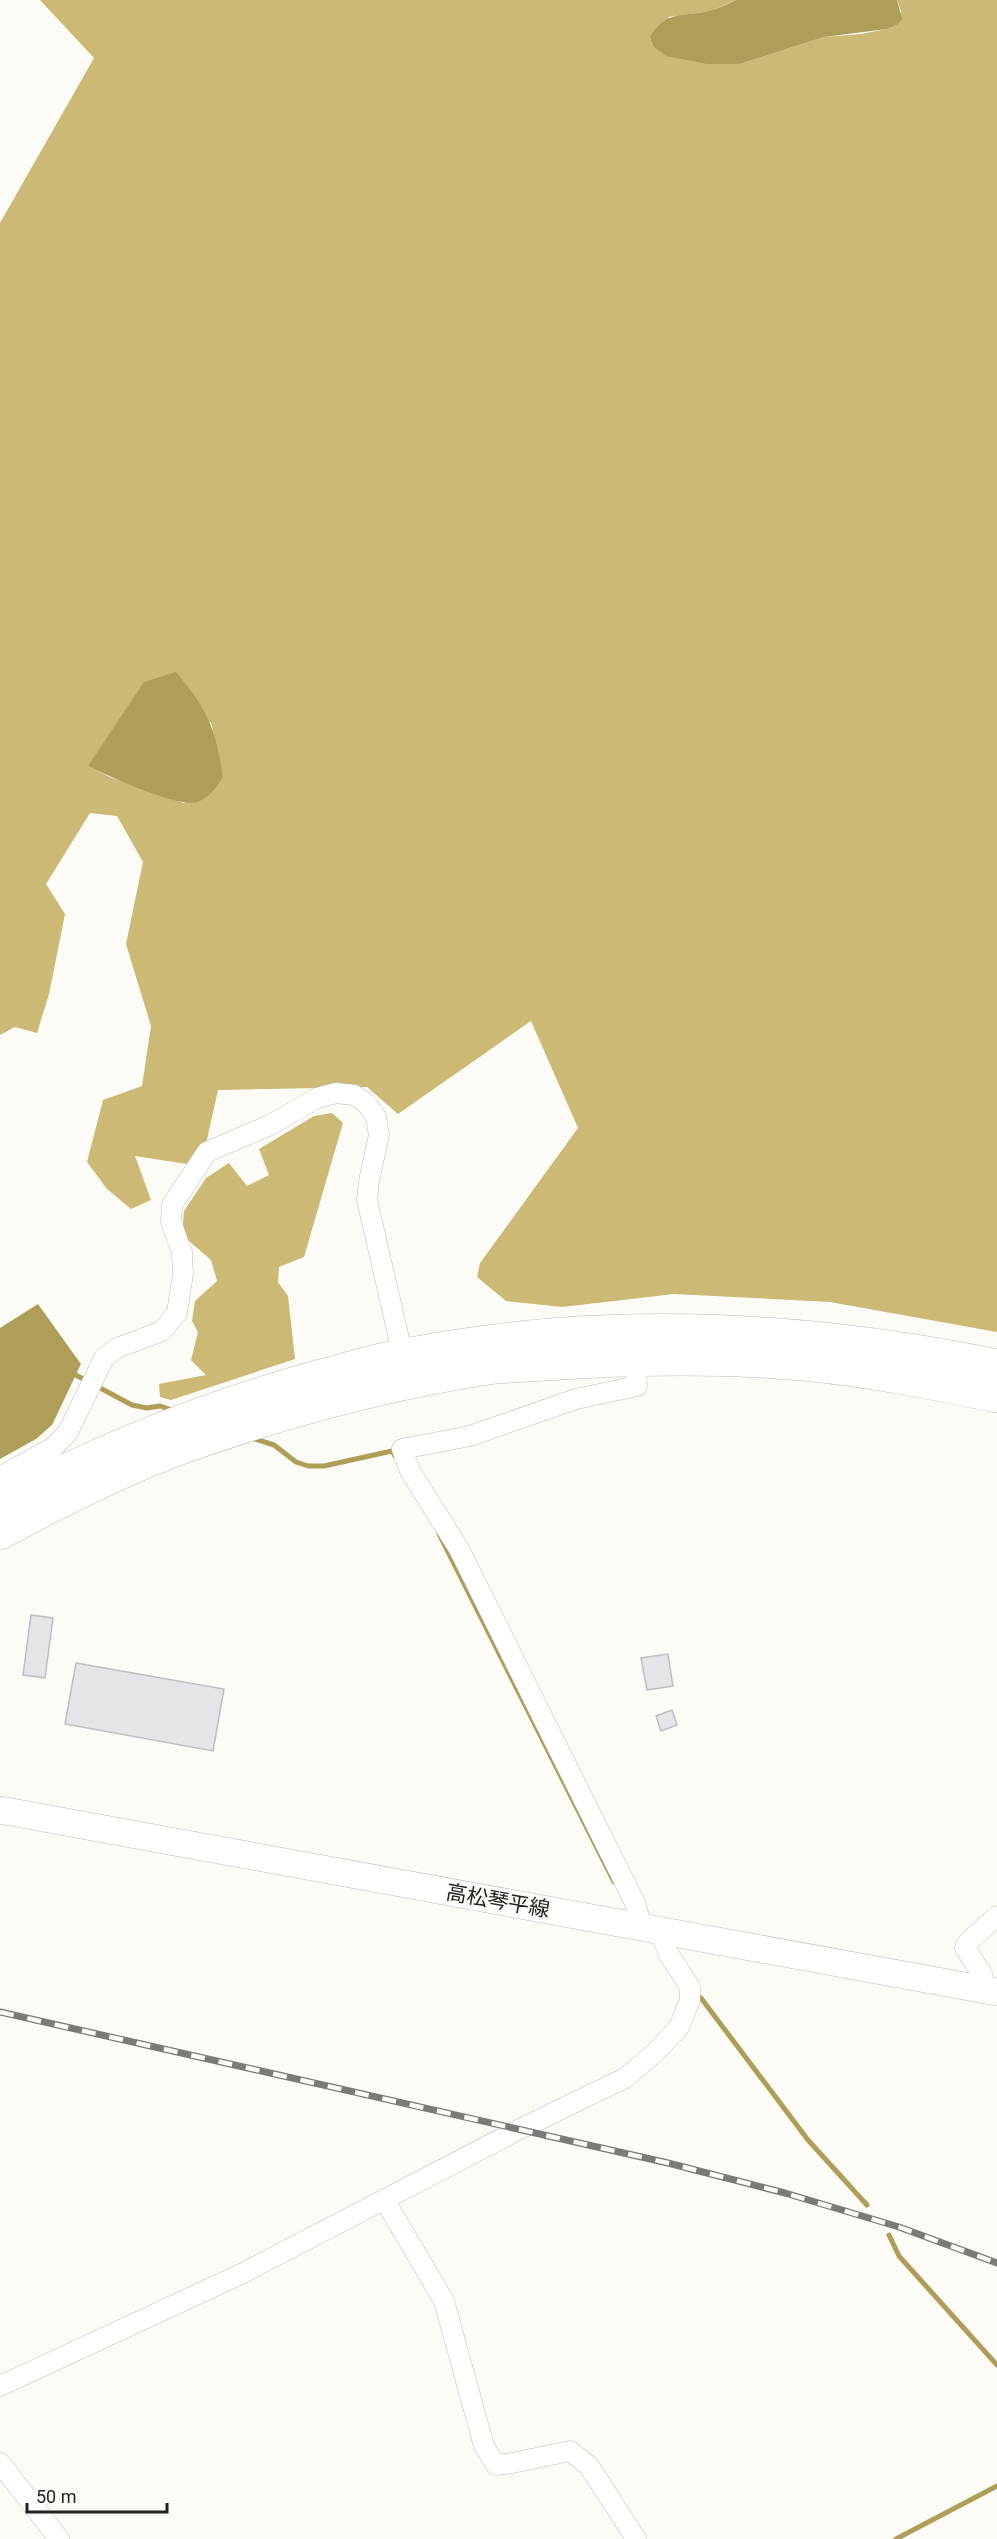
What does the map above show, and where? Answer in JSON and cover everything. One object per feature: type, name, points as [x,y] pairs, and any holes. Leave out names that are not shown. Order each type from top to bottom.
[{"type":"highway","points":[[0,1533],[121,1473],[182,1448],[278,1402],[403,1356],[490,1342],[603,1331],[703,1330],[837,1340],[925,1351],[997,1365]]},
{"type":"highway","points":[[0,1504],[111,1449],[162,1427],[278,1402],[389,1388],[490,1368],[635,1358],[803,1364],[883,1374],[997,1396]]},
{"type":"main road","name":"高松琴平線","points":[[0,1810],[991,1991]]},
{"type":"street","points":[[0,1477],[54,1447],[68,1432],[104,1358],[117,1348],[162,1331],[177,1313],[183,1274],[182,1252],[171,1222],[172,1205],[207,1152],[270,1125],[317,1098],[336,1093],[354,1095],[366,1103],[376,1117],[379,1135],[367,1200],[403,1356]]},
{"type":"street","points":[[0,2386],[241,2274],[625,2078],[655,2053],[680,2027],[690,2000],[690,1987],[635,1903],[459,1549],[410,1471],[402,1449],[470,1436],[586,1396],[637,1386],[635,1358]]},
{"type":"street","points":[[991,1991],[965,1948],[968,1942],[997,1916]]},
{"type":"street","points":[[384,2199],[444,2301],[484,2446],[496,2465],[570,2451],[589,2466],[636,2539]]},
{"type":"street","points":[[0,2463],[59,2539]]},
{"type":"shaded area","points":[[40,0],[736,0],[711,11],[668,17],[740,64],[824,37],[861,34],[897,25],[901,11],[897,0],[997,0],[997,1332],[830,1302],[674,1294],[562,1307],[506,1301],[477,1277],[480,1263],[578,1128],[531,1021],[398,1114],[367,1087],[218,1090],[206,1144],[187,1164],[135,1156],[151,1200],[131,1209],[107,1189],[87,1162],[103,1100],[142,1086],[151,1026],[126,944],[143,862],[117,816],[90,813],[46,884],[65,914],[49,994],[37,1033],[15,1027],[0,1035],[0,223],[94,58]],"holes":[[[211,722],[223,777],[184,803],[112,778],[88,766]]]},
{"type":"shaded area","points":[[736,0],[897,0],[902,19],[897,25],[887,29],[824,37],[740,64],[707,64],[666,56],[654,47],[650,37],[662,22],[675,16],[712,10]]},
{"type":"shaded area","points":[[176,672],[196,698],[209,721],[217,745],[223,777],[209,795],[197,802],[188,803],[159,796],[88,766],[144,682]]},
{"type":"shaded area","points":[[332,1113],[343,1123],[304,1257],[279,1267],[278,1282],[288,1296],[295,1359],[171,1400],[160,1397],[159,1384],[206,1375],[191,1360],[198,1332],[192,1321],[195,1301],[217,1281],[211,1260],[182,1235],[184,1211],[206,1178],[229,1163],[247,1186],[269,1175],[259,1149],[314,1116]]},
{"type":"shaded area","points":[[38,1304],[81,1364],[52,1425],[36,1439],[0,1459],[0,1328]]},
{"type":"building","points":[[31,1615],[53,1618],[45,1678],[23,1675]]},
{"type":"building","points":[[668,1654],[673,1686],[647,1690],[641,1658]]},
{"type":"building","points":[[76,1663],[224,1689],[213,1751],[65,1724]]},
{"type":"building","points":[[672,1710],[677,1725],[661,1731],[656,1716]]},
{"type":"waterway","points":[[72,1373],[132,1405],[147,1408],[160,1406],[175,1411]]},
{"type":"waterway","points":[[252,1438],[274,1445],[296,1462],[308,1466],[324,1466],[392,1451],[395,1456]]},
{"type":"waterway","points":[[439,1534],[614,1882]]},
{"type":"waterway","points":[[701,1998],[808,2140],[867,2205]]},
{"type":"waterway","points":[[889,2235],[899,2256],[997,2365]]},
{"type":"waterway","points":[[896,2539],[997,2486]]},
{"type":"railway","points":[[0,2012],[668,2163],[785,2193],[899,2227],[997,2263]]}]
